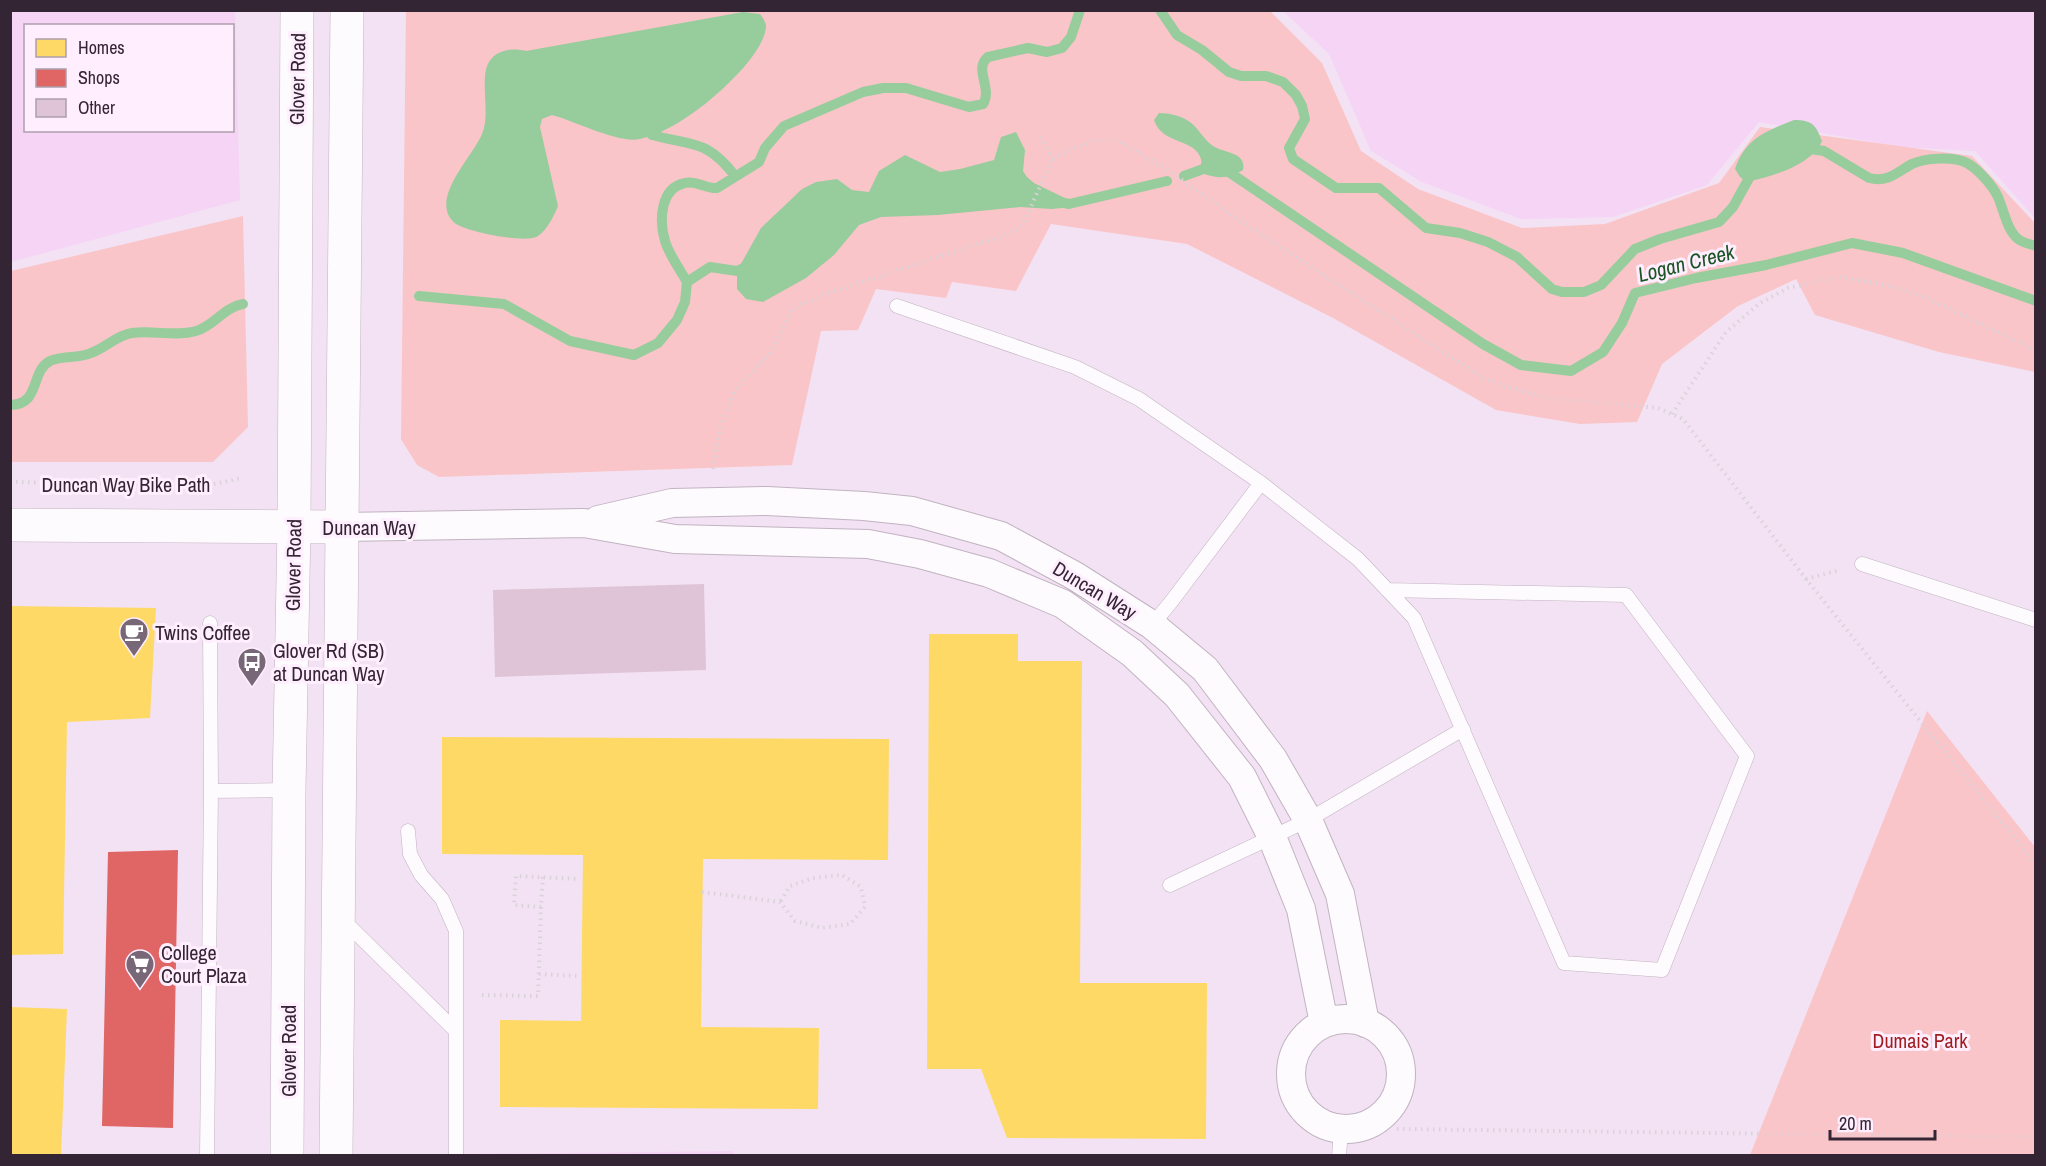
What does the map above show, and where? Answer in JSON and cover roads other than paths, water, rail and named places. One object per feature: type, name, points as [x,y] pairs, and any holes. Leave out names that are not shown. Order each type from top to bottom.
[{"type":"main road","name":"Glover Road","points":[[287,1155],[297,10]]},
{"type":"main road","points":[[336,1155],[347,10]]},
{"type":"main road","name":"Duncan Way","points":[[10,525],[342,527]]},
{"type":"street","name":"Duncan Way","points":[[584,523],[672,503],[767,501],[864,506],[912,512],[1001,536],[1075,576],[1152,625],[1205,669],[1273,759],[1308,820],[1340,894],[1365,1023]]},
{"type":"street","name":"Duncan Way","points":[[342,527],[584,523],[675,539],[868,544],[920,554],[989,573],[1063,604],[1132,653],[1177,695],[1242,777],[1272,837],[1300,909],[1324,1023]]},
{"type":"street","points":[[1343,1019],[1365,1023],[1377,1028],[1391,1041],[1399,1056],[1402,1075],[1399,1093],[1390,1108],[1376,1121],[1360,1128],[1340,1142],[1323,1125],[1308,1115],[1296,1100],[1291,1083],[1291,1064],[1297,1047],[1309,1032],[1324,1023],[1343,1019]]},
{"type":"lane","points":[[897,306],[1086,373],[1139,399],[1261,483],[1358,559],[1387,590],[1414,618],[1564,963],[1662,969],[1747,756],[1626,595],[1387,590]]},
{"type":"lane","points":[[1152,625],[1261,483]]},
{"type":"lane","points":[[1862,564],[2036,620]]},
{"type":"lane","points":[[207,1155],[211,792],[210,623]]},
{"type":"lane","points":[[1170,885],[1308,820],[1463,729]]},
{"type":"lane","points":[[211,792],[289,790]]},
{"type":"lane","points":[[408,831],[410,854],[421,875],[442,899],[456,931],[456,1155]]},
{"type":"lane","points":[[340,916],[456,1030]]},
{"type":"waterway","points":[[687,282],[667,246],[662,224],[666,198],[677,186],[689,182],[717,188],[759,162],[765,148],[784,126],[863,92],[883,88],[906,88],[969,107],[983,104],[986,92],[982,67],[988,57],[1028,48],[1047,52],[1062,48],[1071,37],[1080,10]]},
{"type":"waterway","points":[[1160,10],[1177,35],[1202,50],[1229,72],[1241,76],[1266,76],[1283,82],[1296,95],[1305,119],[1289,148],[1293,159],[1336,188],[1379,188],[1426,228],[1460,233],[1488,242],[1517,257],[1552,289],[1562,292],[1584,292],[1601,285],[1635,249],[1660,239],[1719,222],[1733,207],[1753,171]]},
{"type":"waterway","points":[[652,135],[707,150],[725,164],[735,176]]},
{"type":"waterway","points":[[1804,148],[1824,151],[1869,178],[1876,179],[1887,178],[1924,160],[1947,159],[1967,163],[1980,173],[1993,188],[2014,235],[2022,242],[2036,246]]},
{"type":"waterway","name":"Logan Creek","points":[[1184,176],[1217,164],[1483,344],[1521,365],[1571,371],[1603,352],[1622,323],[1635,293],[1696,278],[1766,265],[1852,243],[1903,253],[2036,301]]},
{"type":"waterway","points":[[1060,202],[1069,204],[1167,181]]},
{"type":"waterway","points":[[687,282],[710,267],[737,271],[750,265]]},
{"type":"waterway","name":"Logan Creek","points":[[419,296],[504,304],[570,341],[634,355],[658,343],[677,320],[685,302],[687,282]]},
{"type":"waterway","name":"Logan Creek","points":[[10,405],[20,404],[27,400],[40,372],[50,361],[86,355],[121,336],[132,333],[196,331],[230,309],[243,304]]},
{"type":"place","name":"Twins Coffee","points":[[134,658]]},
{"type":"place","name":"Glover Rd (SB) at Duncan Way","points":[[252,688]]},
{"type":"place","name":"College Court Plaza","points":[[140,990]]},
{"type":"park label","name":"Dumais Park","points":[[1920,1040]]}]
